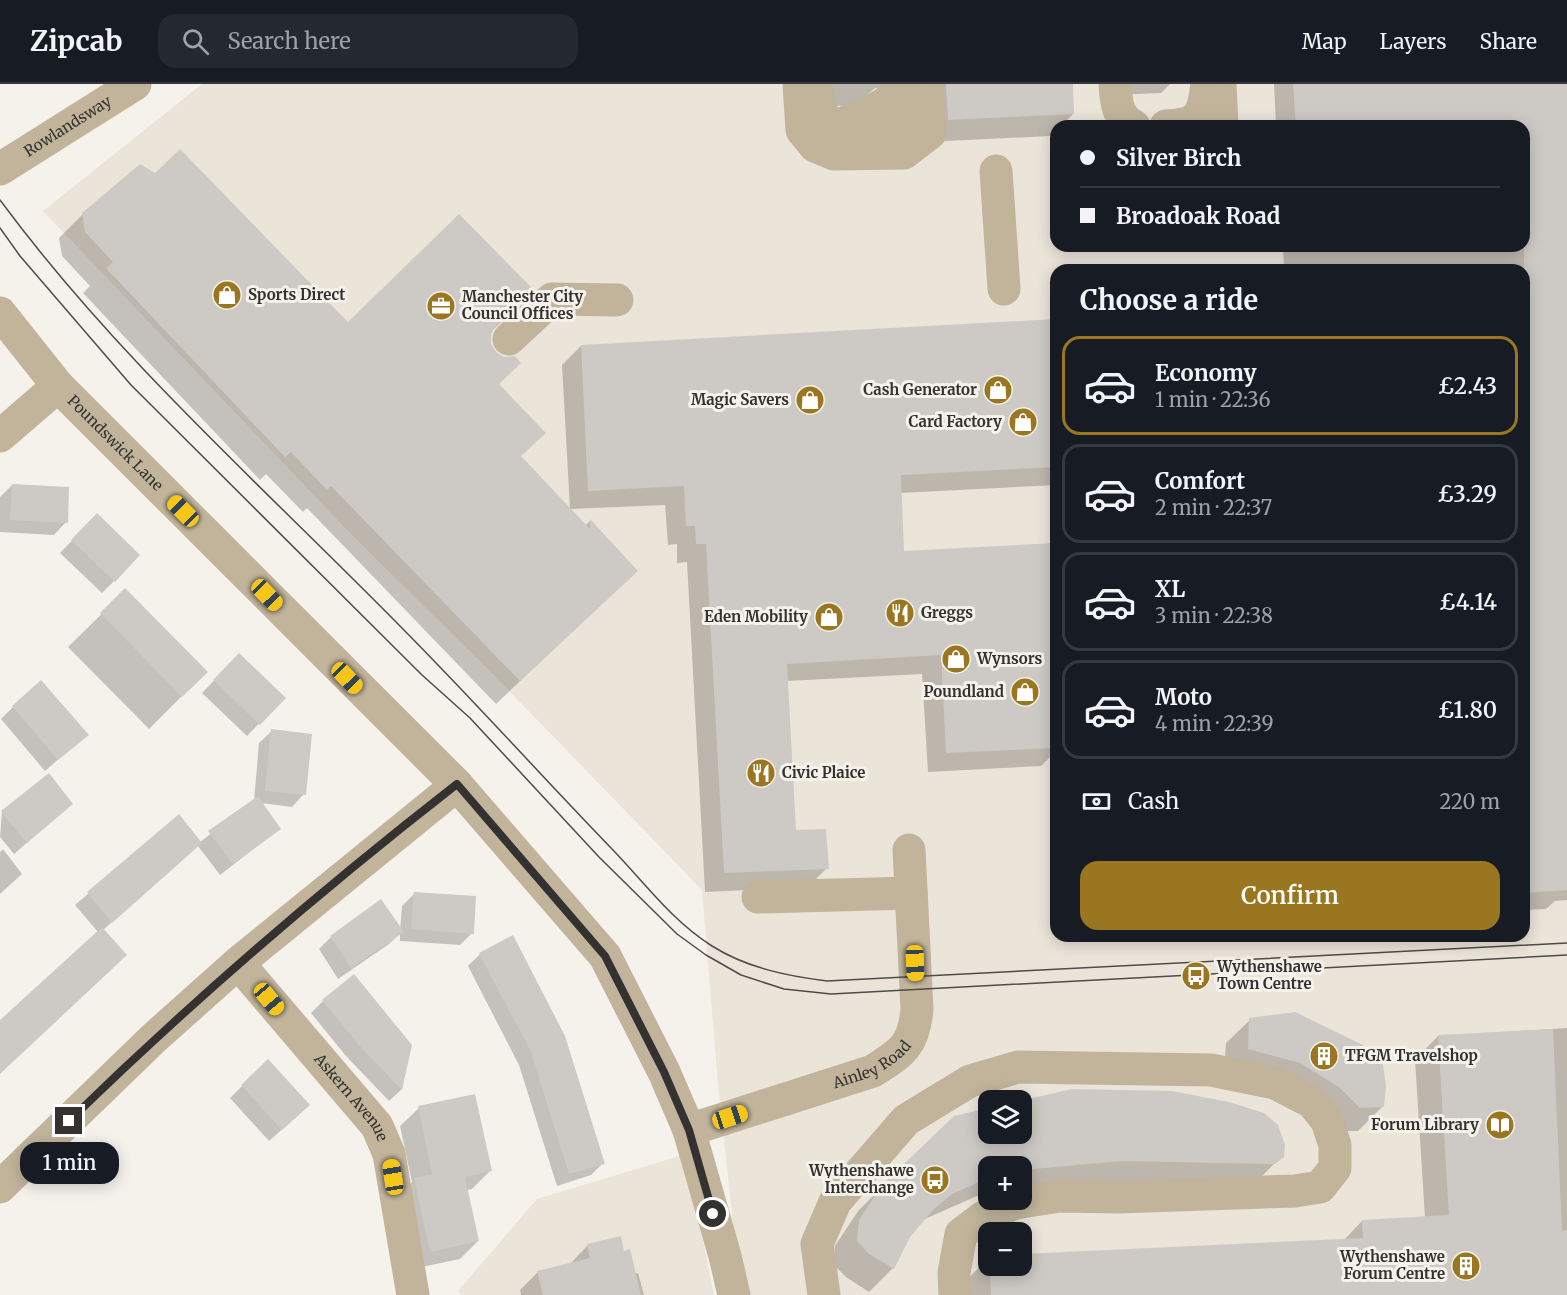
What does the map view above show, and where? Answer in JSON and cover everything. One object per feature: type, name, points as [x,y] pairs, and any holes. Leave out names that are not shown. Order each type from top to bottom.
[{"type":"street","name":"Rowlandsway","points":[[0,169],[135,84]]},
{"type":"street","points":[[799,84],[802,130],[815,146],[834,154],[844,154],[904,153],[930,133],[927,84]]},
{"type":"street","points":[[816,84],[817,104],[830,128],[855,139],[879,136],[895,128],[909,114],[910,84]]},
{"type":"street","points":[[830,128],[869,113],[898,93],[905,84]]},
{"type":"street","points":[[1098,84],[1102,120]]},
{"type":"street","points":[[1115,84],[1120,112],[1124,120]]},
{"type":"street","points":[[1196,120],[1202,111],[1207,84]]},
{"type":"street","points":[[1220,84],[1222,120]]},
{"type":"street","points":[[996,171],[1004,289]]},
{"type":"street","points":[[509,339],[552,299],[618,300]]},
{"type":"street","name":"Poundswick Lane","points":[[0,313],[58,386],[457,784],[605,956],[664,1072],[689,1130],[726,1256],[734,1295]]},
{"type":"street","points":[[0,436],[58,386]]},
{"type":"street","points":[[0,1187],[154,1038],[238,963],[457,784]]},
{"type":"street","name":"Ainley Road","points":[[689,1130],[873,1071],[899,1055],[915,1032],[909,850]]},
{"type":"street","points":[[759,897],[797,898],[911,893]]},
{"type":"street","name":"Askern Avenue","points":[[238,963],[377,1126],[389,1154],[413,1295]]},
{"type":"street","points":[[824,1295],[817,1244],[835,1202],[906,1120],[970,1081],[1018,1067],[1210,1070],[1275,1083],[1312,1102],[1327,1121],[1335,1145],[1335,1168],[1320,1187],[1294,1191],[1060,1196],[1015,1203],[982,1218],[961,1234],[954,1273],[956,1295]]},
{"type":"shaded area","points":[[202,84],[1567,84],[1567,1295],[750,1295],[733,1224],[718,1084],[702,890],[485,666],[353,536],[43,211]]},
{"type":"shaded area","points":[[686,1154],[714,1295],[461,1295],[458,1291],[537,1199]]},
{"type":"building","points":[[946,84],[1073,84],[1074,114],[948,120]]},
{"type":"building","points":[[1293,84],[1567,84],[1567,890],[1530,893],[1530,264],[1524,264],[1524,252],[1530,252],[1530,120],[1296,120]]},
{"type":"building","points":[[180,149],[348,322],[459,214],[534,290],[496,325],[491,334],[491,344],[496,352],[504,357],[515,356],[521,363],[499,384],[546,433],[521,456],[590,529],[590,519],[638,571],[520,681],[331,486],[327,490],[291,452],[285,457],[106,268],[113,262],[85,232],[82,213],[140,164],[155,173]]},
{"type":"building","points":[[1050,319],[1050,467],[901,475],[904,551],[1050,543],[1050,748],[946,753],[941,655],[787,664],[796,830],[826,829],[829,869],[724,873],[706,544],[696,544],[695,526],[686,526],[684,486],[588,491],[581,345]]},
{"type":"building","points":[[12,484],[69,487],[68,523],[10,520]]},
{"type":"building","points":[[97,513],[140,555],[115,582],[71,540]]},
{"type":"building","points":[[125,588],[208,672],[182,697],[100,613]]},
{"type":"building","points":[[239,653],[286,698],[260,725],[213,680]]},
{"type":"building","points":[[41,680],[89,735],[58,760],[12,706]]},
{"type":"building","points":[[271,729],[312,734],[306,795],[265,791]]},
{"type":"building","points":[[49,773],[73,804],[27,843],[1,811]]},
{"type":"building","points":[[258,796],[281,829],[233,864],[208,831]]},
{"type":"building","points":[[179,814],[202,843],[112,923],[87,892]]},
{"type":"building","points":[[414,892],[476,896],[474,934],[411,929]]},
{"type":"building","points":[[381,899],[404,932],[351,968],[330,936]]},
{"type":"building","points":[[102,927],[127,955],[0,1074],[0,1020]]},
{"type":"building","points":[[513,935],[565,1036],[605,1164],[569,1174],[531,1052],[479,953]]},
{"type":"building","points":[[354,974],[412,1045],[402,1090],[358,1044],[322,1000]]},
{"type":"building","name":"TFGM Travelshop","points":[[1295,1012],[1363,1045],[1383,1065],[1386,1086],[1384,1107],[1360,1108],[1339,1087],[1300,1063],[1248,1049],[1249,1018]]},
{"type":"building","points":[[1553,1029],[1562,1231],[1567,1230],[1567,1295],[991,1295],[990,1276],[1032,1276],[1032,1254],[1363,1238],[1362,1220],[1449,1215],[1438,1035]]},
{"type":"building","points":[[268,1059],[310,1105],[282,1130],[241,1085]]},
{"type":"building","name":"Wythenshawe Interchange","points":[[1072,1089],[1172,1091],[1229,1102],[1264,1113],[1278,1125],[1285,1145],[1284,1157],[1275,1164],[1122,1161],[1032,1169],[1032,1156],[978,1156],[978,1182],[952,1194],[934,1209],[910,1237],[894,1269],[869,1254],[857,1241],[859,1220],[882,1185],[954,1116],[978,1110],[978,1144],[1032,1144],[1032,1098]]},
{"type":"building","points":[[475,1094],[492,1171],[465,1177],[479,1241],[430,1252],[414,1178],[432,1174],[418,1106]]},
{"type":"building","points":[[621,1236],[624,1251],[630,1249],[641,1295],[543,1295],[537,1271],[590,1258],[587,1244]]},
{"type":"tram line","points":[[0,200],[49,263],[155,382],[437,664],[671,913],[698,936],[725,954],[768,970],[827,981],[1567,943]]},
{"type":"tram line","points":[[0,228],[20,256],[131,385],[422,675],[470,718],[599,857],[677,934],[706,955],[741,975],[784,989],[831,994],[1567,955]]},
{"type":"place","name":"Sports Direct","points":[[227,295]]},
{"type":"place","name":"Manchester City Council Offices","points":[[441,306]]},
{"type":"place","name":"Cash Generator","points":[[998,390]]},
{"type":"place","name":"Magic Savers","points":[[810,400]]},
{"type":"place","name":"Card Factory","points":[[1023,422]]},
{"type":"place","name":"Greggs","points":[[900,613]]},
{"type":"place","name":"Eden Mobility","points":[[829,617]]},
{"type":"place","name":"Wynsors","points":[[956,659]]},
{"type":"place","name":"Poundland","points":[[1025,692]]},
{"type":"place","name":"Civic Plaice","points":[[761,773]]},
{"type":"place","name":"Wythenshawe Town Centre","points":[[1196,976]]},
{"type":"place","name":"TFGM Travelshop","points":[[1324,1056]]},
{"type":"place","name":"Forum Library","points":[[1500,1125]]},
{"type":"place","name":"Wythenshawe Interchange","points":[[935,1180]]},
{"type":"place","name":"Wythenshawe Forum Centre","points":[[1466,1266]]},
{"type":"route","points":[[69,1121],[154,1038],[238,963],[457,784],[605,956],[641,1031],[664,1072],[689,1130],[713,1214]]}]
